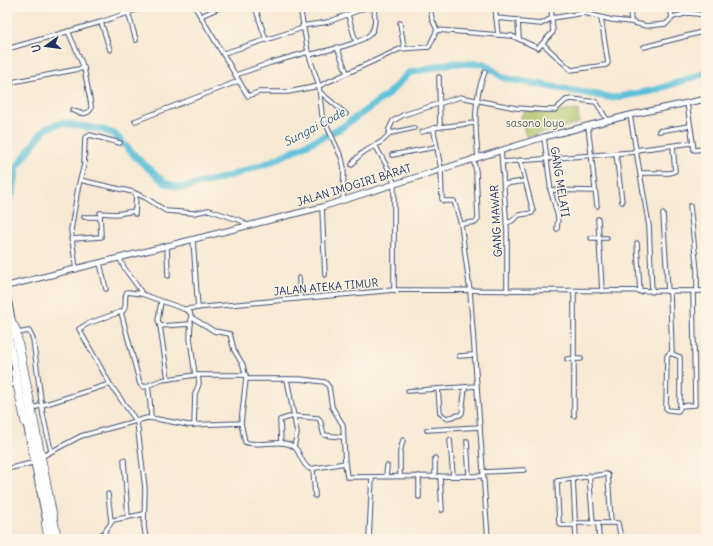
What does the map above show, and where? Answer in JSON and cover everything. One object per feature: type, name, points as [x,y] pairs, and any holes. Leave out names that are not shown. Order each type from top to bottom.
[{"type":"highway","points":[[7,296],[19,381],[55,539]]},
{"type":"highway","points":[[7,330],[11,357],[19,381]]},
{"type":"highway","points":[[41,479],[50,539]]},
{"type":"main road","name":"JALAN IMOGIRI BARAT","points":[[7,286],[76,270],[322,207],[394,183],[544,137],[630,115],[706,99]]},
{"type":"street","points":[[7,49],[101,22],[145,7]]},
{"type":"street","points":[[195,7],[224,53],[248,96],[259,92],[288,92],[319,86],[404,48],[429,47],[437,30],[432,19],[430,7]]},
{"type":"street","points":[[200,16],[221,7]]},
{"type":"street","points":[[255,7],[266,40]]},
{"type":"street","points":[[300,7],[302,27],[308,53],[319,86],[322,115],[344,168],[343,200]]},
{"type":"street","points":[[352,7],[353,13]]},
{"type":"street","points":[[224,53],[302,27],[328,22],[365,8],[386,7]]},
{"type":"street","points":[[495,7],[498,35]]},
{"type":"street","points":[[437,30],[519,38],[536,48],[543,44],[553,32],[551,7]]},
{"type":"street","points":[[584,13],[585,7]]},
{"type":"street","points":[[630,7],[631,22]]},
{"type":"street","points":[[670,7],[672,18]]},
{"type":"street","points":[[688,7],[688,13]]},
{"type":"street","points":[[236,75],[270,62],[356,42],[371,33],[375,23],[374,8]]},
{"type":"street","points":[[128,12],[136,40]]},
{"type":"street","points":[[496,18],[516,19],[519,22],[541,24],[552,18],[584,13],[601,18],[631,22],[646,26],[666,24],[672,18],[688,13],[706,15]]},
{"type":"street","points":[[348,15],[356,42]]},
{"type":"street","points":[[543,44],[571,70],[606,66],[608,63],[601,18]]},
{"type":"street","points":[[101,22],[110,50]]},
{"type":"street","points":[[519,22],[519,38]]},
{"type":"street","points":[[400,23],[404,48]]},
{"type":"street","points":[[68,31],[84,68],[90,91],[91,109],[90,112],[84,113],[72,110]]},
{"type":"street","points":[[644,47],[706,31]]},
{"type":"street","points":[[338,47],[347,73]]},
{"type":"street","points":[[7,83],[84,68]]},
{"type":"street","points":[[461,224],[476,222],[478,218],[475,123],[480,84],[485,72]]},
{"type":"street","points":[[439,77],[438,104],[441,119],[440,127]]},
{"type":"street","points":[[135,121],[239,81]]},
{"type":"street","points":[[320,92],[346,114]]},
{"type":"street","points":[[352,165],[358,155],[385,139],[390,132],[389,127],[396,118],[460,97],[516,108],[545,110],[555,110],[566,100],[593,101],[598,104],[608,121]]},
{"type":"street","points":[[687,104],[692,143],[695,151],[706,149]]},
{"type":"street","points":[[630,115],[649,226],[652,292]]},
{"type":"street","points":[[422,132],[434,128],[475,123]]},
{"type":"street","points":[[588,126],[590,156],[597,206]]},
{"type":"street","points":[[659,131],[690,126]]},
{"type":"street","points":[[390,132],[414,128]]},
{"type":"street","points":[[434,128],[436,147],[441,169],[442,199],[444,202],[454,201],[461,224],[470,291],[488,539]]},
{"type":"street","points":[[76,270],[71,239],[80,180],[84,166],[86,137],[90,135],[120,143]]},
{"type":"street","name":"GANG MELATI","points":[[544,137],[550,190],[557,215],[557,229]]},
{"type":"street","points":[[502,162],[590,156],[692,143]]},
{"type":"street","points":[[375,146],[389,170],[394,183],[394,290]]},
{"type":"street","points":[[641,173],[670,173],[675,171],[673,146]]},
{"type":"street","points":[[392,155],[436,147]]},
{"type":"street","name":"GANG MAWAR","points":[[501,150],[506,223],[507,291]]},
{"type":"street","points":[[616,153],[622,202]]},
{"type":"street","points":[[506,223],[512,222],[519,216],[532,213],[520,160]]},
{"type":"street","points":[[80,180],[136,194],[169,212],[194,213],[210,210],[242,221],[247,226]]},
{"type":"street","points":[[504,184],[525,181]]},
{"type":"street","points":[[550,190],[595,191]]},
{"type":"street","points":[[71,239],[101,237],[100,213],[135,213],[136,194]]},
{"type":"street","points":[[680,406],[695,405],[695,291],[697,271],[690,206]]},
{"type":"street","points":[[322,207],[325,275]]},
{"type":"street","points":[[663,214],[672,354]]},
{"type":"street","points":[[84,217],[100,217]]},
{"type":"street","points":[[598,219],[602,290]]},
{"type":"street","points":[[592,238],[607,238]]},
{"type":"street","points":[[193,240],[198,308]]},
{"type":"street","points":[[637,242],[640,292]]},
{"type":"street","points":[[167,246],[168,276]]},
{"type":"street","points":[[120,258],[121,263],[138,285],[142,294]]},
{"type":"street","points":[[100,263],[106,289]]},
{"type":"street","points":[[299,278],[300,298]]},
{"type":"street","name":"JALAN ATEKA TIMUR","points":[[184,309],[394,290],[602,290],[640,292],[706,291]]},
{"type":"street","points":[[574,291],[574,416]]},
{"type":"street","points":[[146,539],[144,514],[145,488],[137,422],[110,384],[79,332],[79,329],[87,324],[121,312],[125,308],[127,292],[142,294],[160,302],[184,309],[190,312],[192,317],[214,331],[230,334],[234,350],[243,365],[246,377],[241,423],[245,442],[252,444],[281,443],[294,447]]},
{"type":"street","points":[[160,302],[158,320],[168,379]]},
{"type":"street","points":[[121,312],[142,387],[168,379],[196,375],[325,382],[329,387],[332,407],[341,420],[347,477],[469,476],[524,470]]},
{"type":"street","points":[[192,317],[190,338],[196,375],[199,384],[195,394],[194,425]]},
{"type":"street","points":[[11,318],[18,333],[43,456],[41,479],[47,539]]},
{"type":"street","points":[[160,326],[191,324]]},
{"type":"street","points":[[18,333],[28,331],[31,333],[42,406],[52,451]]},
{"type":"street","points":[[669,353],[672,354],[680,357],[680,406],[678,411],[667,410],[666,408],[667,356],[669,353]]},
{"type":"street","points":[[459,356],[474,355]]},
{"type":"street","points":[[567,359],[581,359]]},
{"type":"street","points":[[287,379],[297,437],[294,447],[302,462],[307,467],[313,469],[345,463]]},
{"type":"street","points":[[7,386],[19,381],[32,463],[41,479],[59,539]]},
{"type":"street","points":[[33,408],[110,384]]},
{"type":"street","points":[[148,386],[151,418]]},
{"type":"street","points":[[408,391],[477,386]]},
{"type":"street","points":[[438,389],[440,413],[446,418],[460,415],[462,413],[465,387]]},
{"type":"street","points":[[281,443],[280,420],[293,416],[318,418],[320,420],[324,435],[342,437]]},
{"type":"street","points":[[43,456],[81,436],[151,418],[194,425],[241,423]]},
{"type":"street","points":[[427,430],[480,427]]},
{"type":"street","points":[[400,476],[400,452],[403,440]]},
{"type":"street","points":[[450,440],[453,476]]},
{"type":"street","points":[[467,441],[469,476]]},
{"type":"street","points":[[435,458],[435,476]]},
{"type":"street","points":[[124,460],[128,517]]},
{"type":"street","points":[[7,469],[32,463]]},
{"type":"street","points":[[386,466],[386,476]]},
{"type":"street","points":[[313,469],[315,496]]},
{"type":"street","points":[[611,522],[608,476],[606,474],[557,480],[560,524],[611,522],[619,524],[621,539]]},
{"type":"street","points":[[590,475],[593,523]]},
{"type":"street","points":[[419,476],[419,497]]},
{"type":"street","points":[[440,476],[442,510]]},
{"type":"street","points":[[370,539],[372,516],[372,477]]},
{"type":"street","points":[[573,478],[576,539]]},
{"type":"street","points":[[93,539],[104,533],[111,521],[108,494]]},
{"type":"street","points":[[111,521],[144,514]]},
{"type":"street","points":[[598,523],[599,539]]},
{"type":"street","points":[[104,533],[108,539]]},
{"type":"green space","name":"sasono loyo","points":[[548,109],[557,112],[578,110],[579,123],[526,137],[521,117],[525,110],[545,113]]},
{"type":"waterway","name":"Sungai Code","points":[[7,205],[13,191],[17,167],[45,129],[62,123],[101,129],[114,134],[137,158],[165,183],[181,188],[223,178],[268,163],[341,128],[387,95],[409,73],[452,63],[484,64],[504,78],[613,98],[652,91],[706,73]]}]
